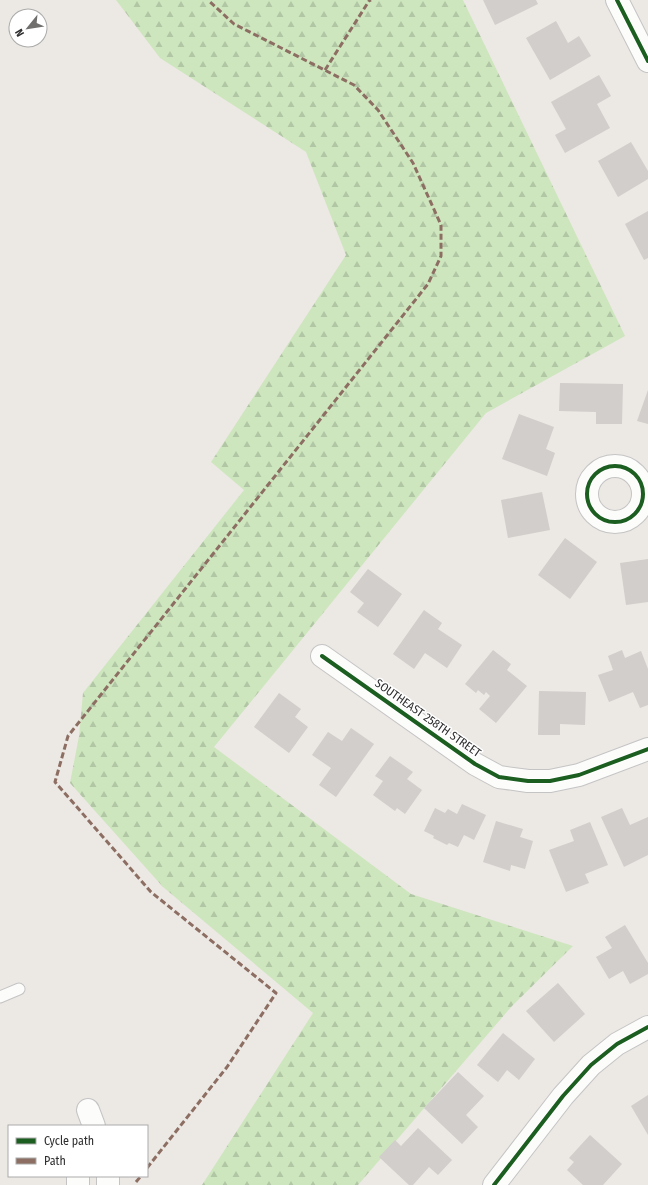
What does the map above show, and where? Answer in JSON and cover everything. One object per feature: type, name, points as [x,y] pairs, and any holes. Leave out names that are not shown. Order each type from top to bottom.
[{"type":"street","points":[[617,0],[648,61]]},
{"type":"street","name":"SOUTHEAST 258TH STREET","points":[[322,656],[475,764],[499,777],[528,781],[550,781],[579,775],[648,749]]},
{"type":"street","points":[[494,1185],[563,1096],[591,1065],[617,1044],[648,1027]]},
{"type":"street","points":[[86,1125],[88,1110],[94,1125]]},
{"type":"lane","points":[[0,997],[18,989]]},
{"type":"green space","points":[[116,0],[463,0],[625,336],[486,413],[214,747],[411,894],[573,946],[512,1006],[358,1185],[202,1185],[313,1013],[163,887],[70,783],[79,736],[83,693],[244,490],[211,462],[346,255],[306,152],[160,58]]},
{"type":"building","points":[[483,0],[536,0],[538,4],[495,25]]},
{"type":"building","points":[[556,21],[568,43],[579,36],[591,56],[550,80],[526,38]]},
{"type":"building","points":[[599,75],[611,96],[597,104],[610,128],[565,153],[555,135],[566,129],[551,102]]},
{"type":"building","points":[[631,142],[648,171],[648,179],[618,197],[598,161]]},
{"type":"building","points":[[648,211],[648,258],[644,260],[625,224]]},
{"type":"building","points":[[560,383],[623,384],[622,424],[596,424],[596,412],[559,411]]},
{"type":"building","points":[[648,390],[648,424],[637,421]]},
{"type":"building","points":[[519,414],[554,427],[546,449],[555,453],[547,476],[502,459]]},
{"type":"building","points":[[542,492],[550,530],[508,538],[501,500]]},
{"type":"building","points":[[565,538],[597,562],[570,599],[538,575]]},
{"type":"building","points":[[648,559],[648,602],[626,605],[620,563]]},
{"type":"building","points":[[368,569],[402,594],[378,627],[357,612],[364,603],[350,592]]},
{"type":"building","points":[[424,610],[442,623],[438,629],[462,645],[447,668],[425,653],[414,669],[393,654]]},
{"type":"building","points":[[493,650],[511,664],[507,670],[527,686],[496,723],[479,709],[490,696],[486,692],[484,695],[478,690],[476,693],[465,684]]},
{"type":"building","points":[[622,650],[625,658],[641,651],[648,669],[648,705],[640,708],[633,692],[609,702],[598,675],[613,670],[608,656]]},
{"type":"building","points":[[539,691],[586,692],[585,725],[560,724],[560,735],[538,735]]},
{"type":"building","points":[[279,693],[301,709],[295,717],[308,727],[289,753],[254,727]]},
{"type":"building","points":[[351,728],[374,744],[336,797],[319,785],[331,768],[312,755],[328,732],[342,741]]},
{"type":"building","points":[[390,756],[413,772],[407,779],[422,790],[405,814],[397,808],[395,811],[373,795],[383,781],[375,776]]},
{"type":"building","points":[[462,804],[486,815],[474,840],[464,835],[458,847],[449,843],[447,845],[433,838],[434,836],[424,831],[435,808],[445,813],[448,809],[457,814]]},
{"type":"building","points":[[622,808],[630,825],[648,817],[648,855],[624,867],[601,817]]},
{"type":"building","points":[[496,821],[523,829],[520,837],[533,841],[525,869],[511,865],[510,871],[483,862]]},
{"type":"building","points":[[590,822],[608,865],[585,874],[589,883],[566,892],[549,850],[574,841],[570,830]]},
{"type":"building","points":[[625,925],[648,963],[648,974],[630,984],[623,971],[609,979],[596,957],[612,948],[605,937]]},
{"type":"building","points":[[558,983],[585,1014],[554,1042],[526,1011]]},
{"type":"building","points":[[503,1033],[535,1059],[519,1080],[507,1070],[498,1082],[477,1065]]},
{"type":"building","points":[[458,1072],[484,1096],[466,1115],[478,1127],[462,1144],[424,1108]]},
{"type":"building","points":[[648,1095],[648,1135],[631,1106]]},
{"type":"building","points":[[418,1128],[452,1160],[438,1175],[429,1167],[413,1185],[409,1185],[379,1157],[395,1140],[401,1146]]},
{"type":"building","points":[[590,1135],[622,1164],[603,1185],[583,1185],[567,1170],[574,1162],[569,1158]]},
{"type":"marked path","points":[[148,1167],[227,1067],[276,993],[151,892],[55,782],[68,736],[428,284],[441,256],[441,225],[413,163],[378,110],[354,85],[234,24],[208,0]]},
{"type":"marked path","points":[[325,70],[371,0]]},
{"type":"marked path","points":[[136,1182],[140,1177]]},
{"type":"cycle path","points":[[617,0],[648,61]]},
{"type":"cycle path","points":[[609,466],[621,466],[631,470],[639,478],[643,488],[643,494],[643,500],[639,510],[631,518],[621,522],[609,522],[599,518],[591,510],[587,500],[587,488],[591,478],[599,470],[609,466]]},
{"type":"cycle path","points":[[322,656],[475,764],[499,777],[528,781],[550,781],[579,775],[648,749]]},
{"type":"cycle path","points":[[494,1185],[563,1096],[591,1065],[617,1044],[648,1027]]}]
